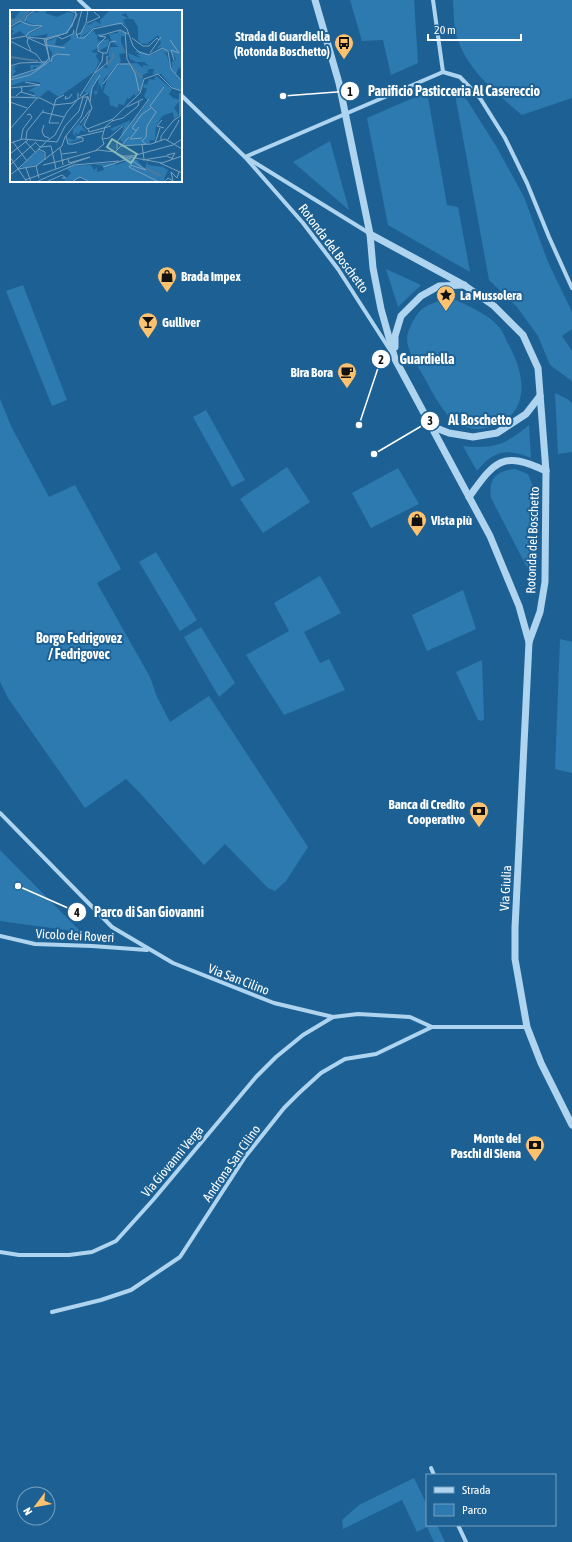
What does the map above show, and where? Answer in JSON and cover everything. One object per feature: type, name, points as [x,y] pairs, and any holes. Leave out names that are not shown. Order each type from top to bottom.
[{"type":"street","points":[[79,0],[90,10]]},
{"type":"street","name":"Rotonda del Boschetto","points":[[315,0],[346,113],[370,234],[381,310],[396,359]]},
{"type":"street","points":[[433,0],[443,72]]},
{"type":"street","points":[[182,96],[245,157],[443,72],[460,77],[480,98],[505,138],[527,183],[558,259],[572,288]]},
{"type":"street","name":"Rotonda del Boschetto","points":[[245,157],[370,234],[464,285],[494,306],[522,335],[538,368],[546,471],[545,582],[540,612],[529,642]]},
{"type":"street","name":"Rotonda del Boschetto","points":[[245,157],[303,223],[338,269],[396,359],[490,536],[519,606],[529,642]]},
{"type":"street","points":[[396,359],[395,336],[401,316],[421,296],[439,286],[464,285]]},
{"type":"street","points":[[431,426],[449,433],[473,437],[497,433],[526,414],[540,396]]},
{"type":"street","points":[[469,498],[483,478],[497,464],[512,459],[530,463],[546,471]]},
{"type":"street","name":"Via Giulia","points":[[529,642],[515,928],[515,959],[527,1027],[541,1062],[572,1125]]},
{"type":"street","name":"Via San Cilino","points":[[0,813],[112,927],[173,963],[274,1003],[333,1017],[358,1014],[410,1017],[432,1027],[527,1027]]},
{"type":"street","name":"Vicolo dei Roveri","points":[[0,936],[35,944],[150,950]]},
{"type":"street","name":"Via Giovanni Verga","points":[[0,1252],[19,1255],[92,1252],[116,1241],[158,1194],[256,1077],[276,1057],[303,1035],[333,1017]]},
{"type":"street","name":"Androna San Cilino","points":[[52,1312],[101,1300],[132,1290],[156,1272],[180,1258],[217,1198],[245,1157],[284,1108],[299,1093],[322,1073],[345,1059],[376,1054],[432,1027]]},
{"type":"street","points":[[431,1468],[434,1474]]},
{"type":"street","points":[[458,1526],[466,1542]]},
{"type":"green space","points":[[350,0],[414,0],[418,63],[391,75],[383,40],[362,41]]},
{"type":"green space","points":[[453,0],[572,0],[572,98],[522,115],[484,80],[468,60],[456,33]]},
{"type":"green space","points":[[454,89],[467,100],[496,146],[524,197],[548,262],[572,312],[572,329],[562,336],[572,351],[572,381],[550,365],[538,336],[517,307],[489,280]]},
{"type":"green space","points":[[427,92],[447,205],[458,207],[470,272],[388,225],[367,118]]},
{"type":"green space","points":[[330,141],[349,210],[293,162]]},
{"type":"green space","points":[[386,269],[421,285],[398,307]]},
{"type":"green space","points":[[23,285],[67,400],[52,406],[6,291]]},
{"type":"green space","points":[[449,297],[475,309],[493,321],[503,334],[518,366],[521,379],[519,402],[513,412],[504,421],[490,427],[476,429],[465,427],[455,422],[447,414],[433,394],[408,348],[408,332],[419,313],[427,306]]},
{"type":"green space","points":[[555,393],[572,403],[572,452],[558,454]]},
{"type":"green space","points":[[0,399],[11,426],[49,497],[75,485],[121,569],[97,583],[150,677],[157,697],[170,722],[209,696],[308,847],[286,881],[275,891],[268,888],[225,844],[204,865],[126,779],[85,808],[8,698],[0,682]]},
{"type":"green space","points":[[206,410],[245,480],[232,487],[193,417]]},
{"type":"green space","points":[[529,425],[531,458],[515,453],[501,453],[489,459],[477,471],[463,446],[483,447],[499,444],[521,432]]},
{"type":"green space","points":[[287,467],[310,502],[263,533],[240,499]]},
{"type":"green space","points":[[398,468],[419,504],[371,528],[352,493]]},
{"type":"green space","points":[[515,469],[528,474],[534,489],[534,581],[491,498],[490,491],[492,481],[495,477],[498,474],[508,470]]},
{"type":"green space","points":[[156,552],[197,620],[180,631],[139,562]]},
{"type":"green space","points":[[320,576],[341,613],[304,632],[320,663],[329,659],[345,690],[284,715],[246,655],[289,631],[274,603]]},
{"type":"green space","points":[[463,590],[476,629],[427,651],[412,615]]},
{"type":"green space","points":[[201,627],[235,683],[219,697],[184,637]]},
{"type":"green space","points":[[560,639],[572,642],[572,773],[555,769]]},
{"type":"green space","points":[[482,660],[484,719],[482,721],[478,720],[456,672]]},
{"type":"green space","points":[[0,850],[81,932],[0,921]]},
{"type":"green space","points":[[414,1478],[426,1503],[426,1526],[437,1526],[445,1542],[434,1542],[427,1527],[417,1532],[402,1500],[343,1529],[342,1520],[359,1505]]},
{"type":"place","name":"Strada di Guardiella (Rotonda Boschetto)","points":[[344,60]]},
{"type":"place","name":"Panificio Pasticceria Al Casereccio","points":[[283,96]]},
{"type":"place","name":"Brada Impex","points":[[167,293]]},
{"type":"place","name":"La Mussolera","points":[[446,312]]},
{"type":"place","name":"Gulliver","points":[[148,339]]},
{"type":"place","name":"Bira Bora","points":[[347,389]]},
{"type":"place","name":"Guardiella","points":[[359,425]]},
{"type":"place","name":"Al Boschetto","points":[[374,454]]},
{"type":"place","name":"Vista più","points":[[417,537]]},
{"type":"place","name":"Banca di Credito Cooperativo","points":[[479,828]]},
{"type":"place","name":"Parco di San Giovanni","points":[[18,886]]},
{"type":"place","name":"Monte dei Paschi di Siena","points":[[535,1162]]},
{"type":"district","name":"Borgo Fedrigovez / Fedrigovec","points":[[79,646]]}]
